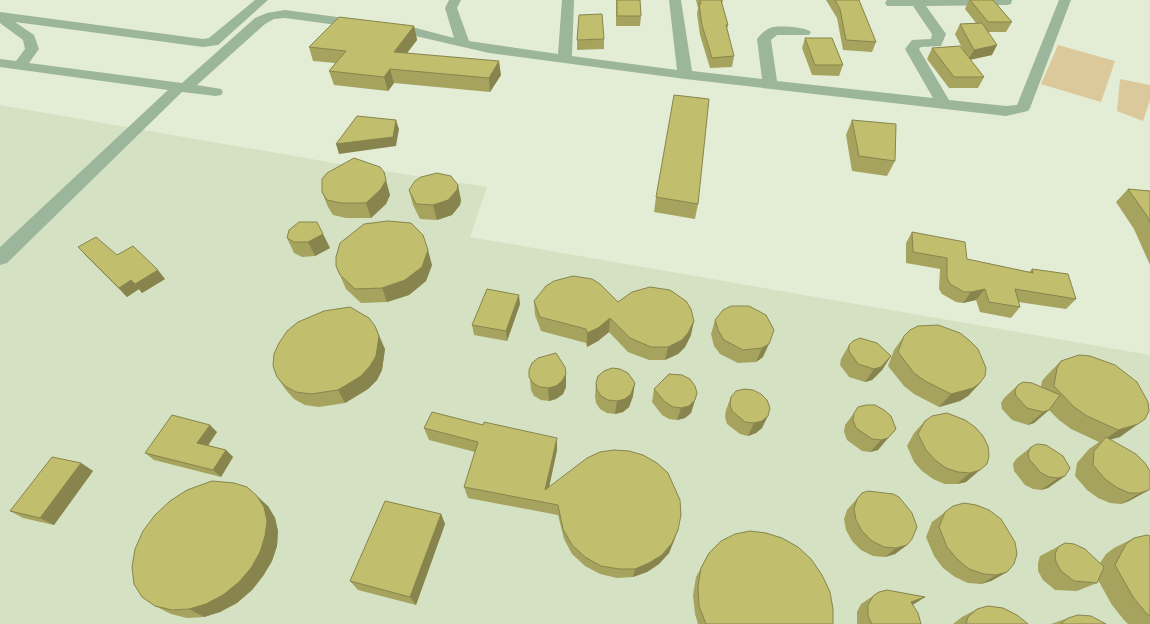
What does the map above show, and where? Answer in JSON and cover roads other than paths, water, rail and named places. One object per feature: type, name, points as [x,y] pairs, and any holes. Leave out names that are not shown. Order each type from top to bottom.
[{"type":"street","points":[[455,0],[451,8],[463,44]]},
{"type":"street","points":[[565,59],[568,0]]},
{"type":"street","points":[[675,0],[685,76]]},
{"type":"street","points":[[0,258],[182,87],[260,21],[271,16],[286,14],[382,26],[412,31],[463,44],[685,76],[1006,111],[1023,108],[1064,0]]},
{"type":"street","points":[[891,4],[1007,1]]},
{"type":"street","points":[[0,16],[203,43],[213,42],[255,2]]},
{"type":"street","points":[[918,4],[939,34],[936,43],[916,43],[912,50],[944,105]]},
{"type":"street","points":[[0,16],[28,38],[32,49],[19,66]]},
{"type":"street","points":[[770,85],[764,39],[774,31],[804,32]]},
{"type":"street","points":[[0,63],[216,92]]}]
